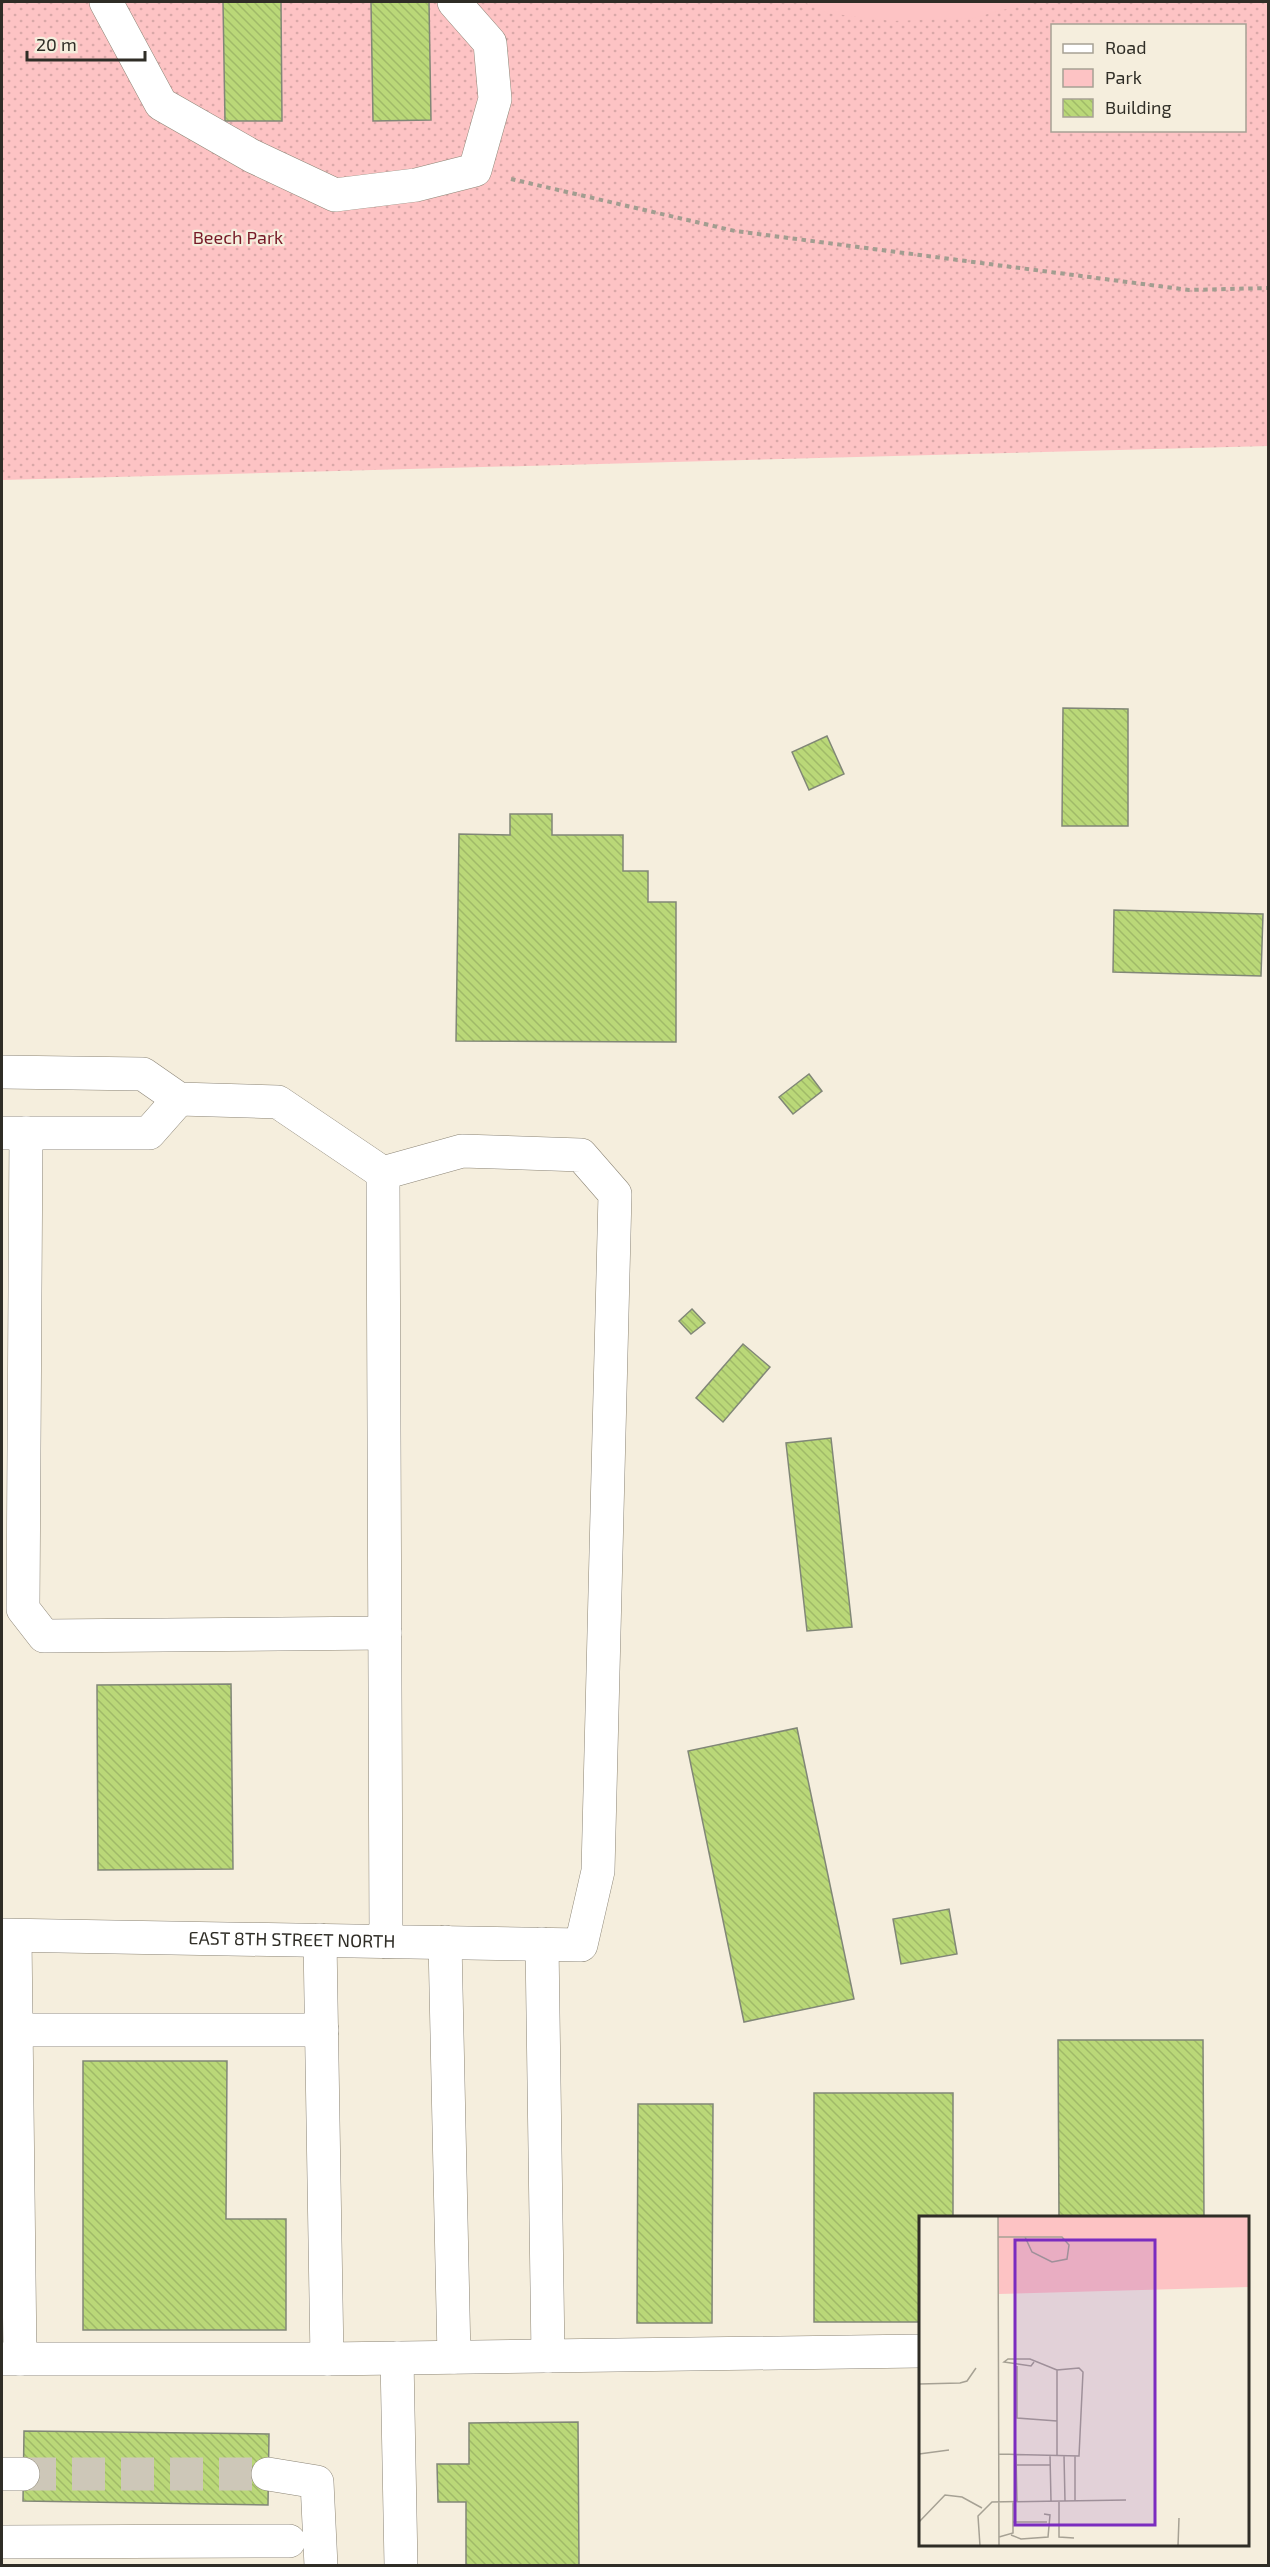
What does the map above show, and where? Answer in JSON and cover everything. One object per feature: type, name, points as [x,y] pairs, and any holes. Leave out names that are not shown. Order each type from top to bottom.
[{"type":"street","points":[[106,2],[161,104],[252,156],[335,195],[416,185],[475,170],[495,99],[490,43],[454,2]]},
{"type":"street","points":[[2,1072],[143,1074],[179,1099],[278,1102],[383,1173],[386,1942]]},
{"type":"street","points":[[179,1099],[148,1133],[14,1133],[22,1609],[44,1636],[385,1633]]},
{"type":"street","name":"EAST 8TH STREET NORTH","points":[[8,1936],[581,1945],[598,1871],[615,1194],[581,1155],[462,1151],[383,1173]]},
{"type":"street","points":[[8,1936],[16,2030],[11,2359],[327,2359],[919,2351]]},
{"type":"street","points":[[320,1940],[327,2359]]},
{"type":"street","points":[[445,1942],[454,2357]]},
{"type":"street","points":[[542,1944],[548,2356]]},
{"type":"street","points":[[16,2030],[322,2030]]},
{"type":"street","points":[[397,2358],[401,2565]]},
{"type":"street","points":[[268,2474],[317,2482],[321,2565]]},
{"type":"street","points":[[2,2542],[289,2541]]},
{"type":"path","points":[[475,170],[735,231],[1189,290],[1269,288]]},
{"type":"green space","name":"Beech Park","points":[[2,2],[1268,2],[1268,446],[2,480]]},
{"type":"green space","points":[[804,2],[1033,2],[973,18],[892,21],[827,13]]},
{"type":"building","points":[[223,2],[281,2],[282,121],[225,121]]},
{"type":"building","points":[[371,2],[429,2],[431,120],[373,121]]},
{"type":"building","points":[[1063,708],[1128,709],[1128,826],[1062,826]]},
{"type":"building","points":[[827,736],[844,774],[809,790],[792,752]]},
{"type":"building","points":[[510,814],[552,814],[552,835],[623,835],[623,871],[648,871],[648,902],[676,902],[676,1042],[456,1041],[459,834],[510,835]]},
{"type":"building","points":[[1114,910],[1263,914],[1261,976],[1113,972]]},
{"type":"building","points":[[809,1074],[822,1091],[793,1114],[779,1097]]},
{"type":"building","points":[[692,1309],[705,1323],[691,1334],[679,1321]]},
{"type":"building","points":[[743,1344],[770,1367],[723,1422],[696,1398]]},
{"type":"building","points":[[831,1438],[852,1627],[807,1631],[786,1443]]},
{"type":"building","points":[[231,1684],[233,1869],[98,1870],[97,1685]]},
{"type":"building","points":[[797,1728],[854,1999],[744,2022],[688,1751]]},
{"type":"building","points":[[949,1909],[957,1954],[901,1964],[893,1919]]},
{"type":"building","points":[[1058,2040],[1203,2040],[1204,2216],[1059,2216]]},
{"type":"building","points":[[83,2061],[227,2061],[226,2219],[286,2219],[286,2330],[83,2330]]},
{"type":"building","points":[[814,2093],[953,2093],[953,2216],[919,2216],[919,2322],[814,2322]]},
{"type":"building","points":[[638,2104],[713,2104],[712,2323],[637,2323]]},
{"type":"building","points":[[578,2422],[579,2566],[466,2566],[466,2502],[438,2502],[437,2464],[469,2464],[469,2423]]},
{"type":"building","points":[[24,2431],[269,2434],[268,2505],[23,2501]]},
{"type":"tunnel","points":[[23,2474],[268,2474]]}]
